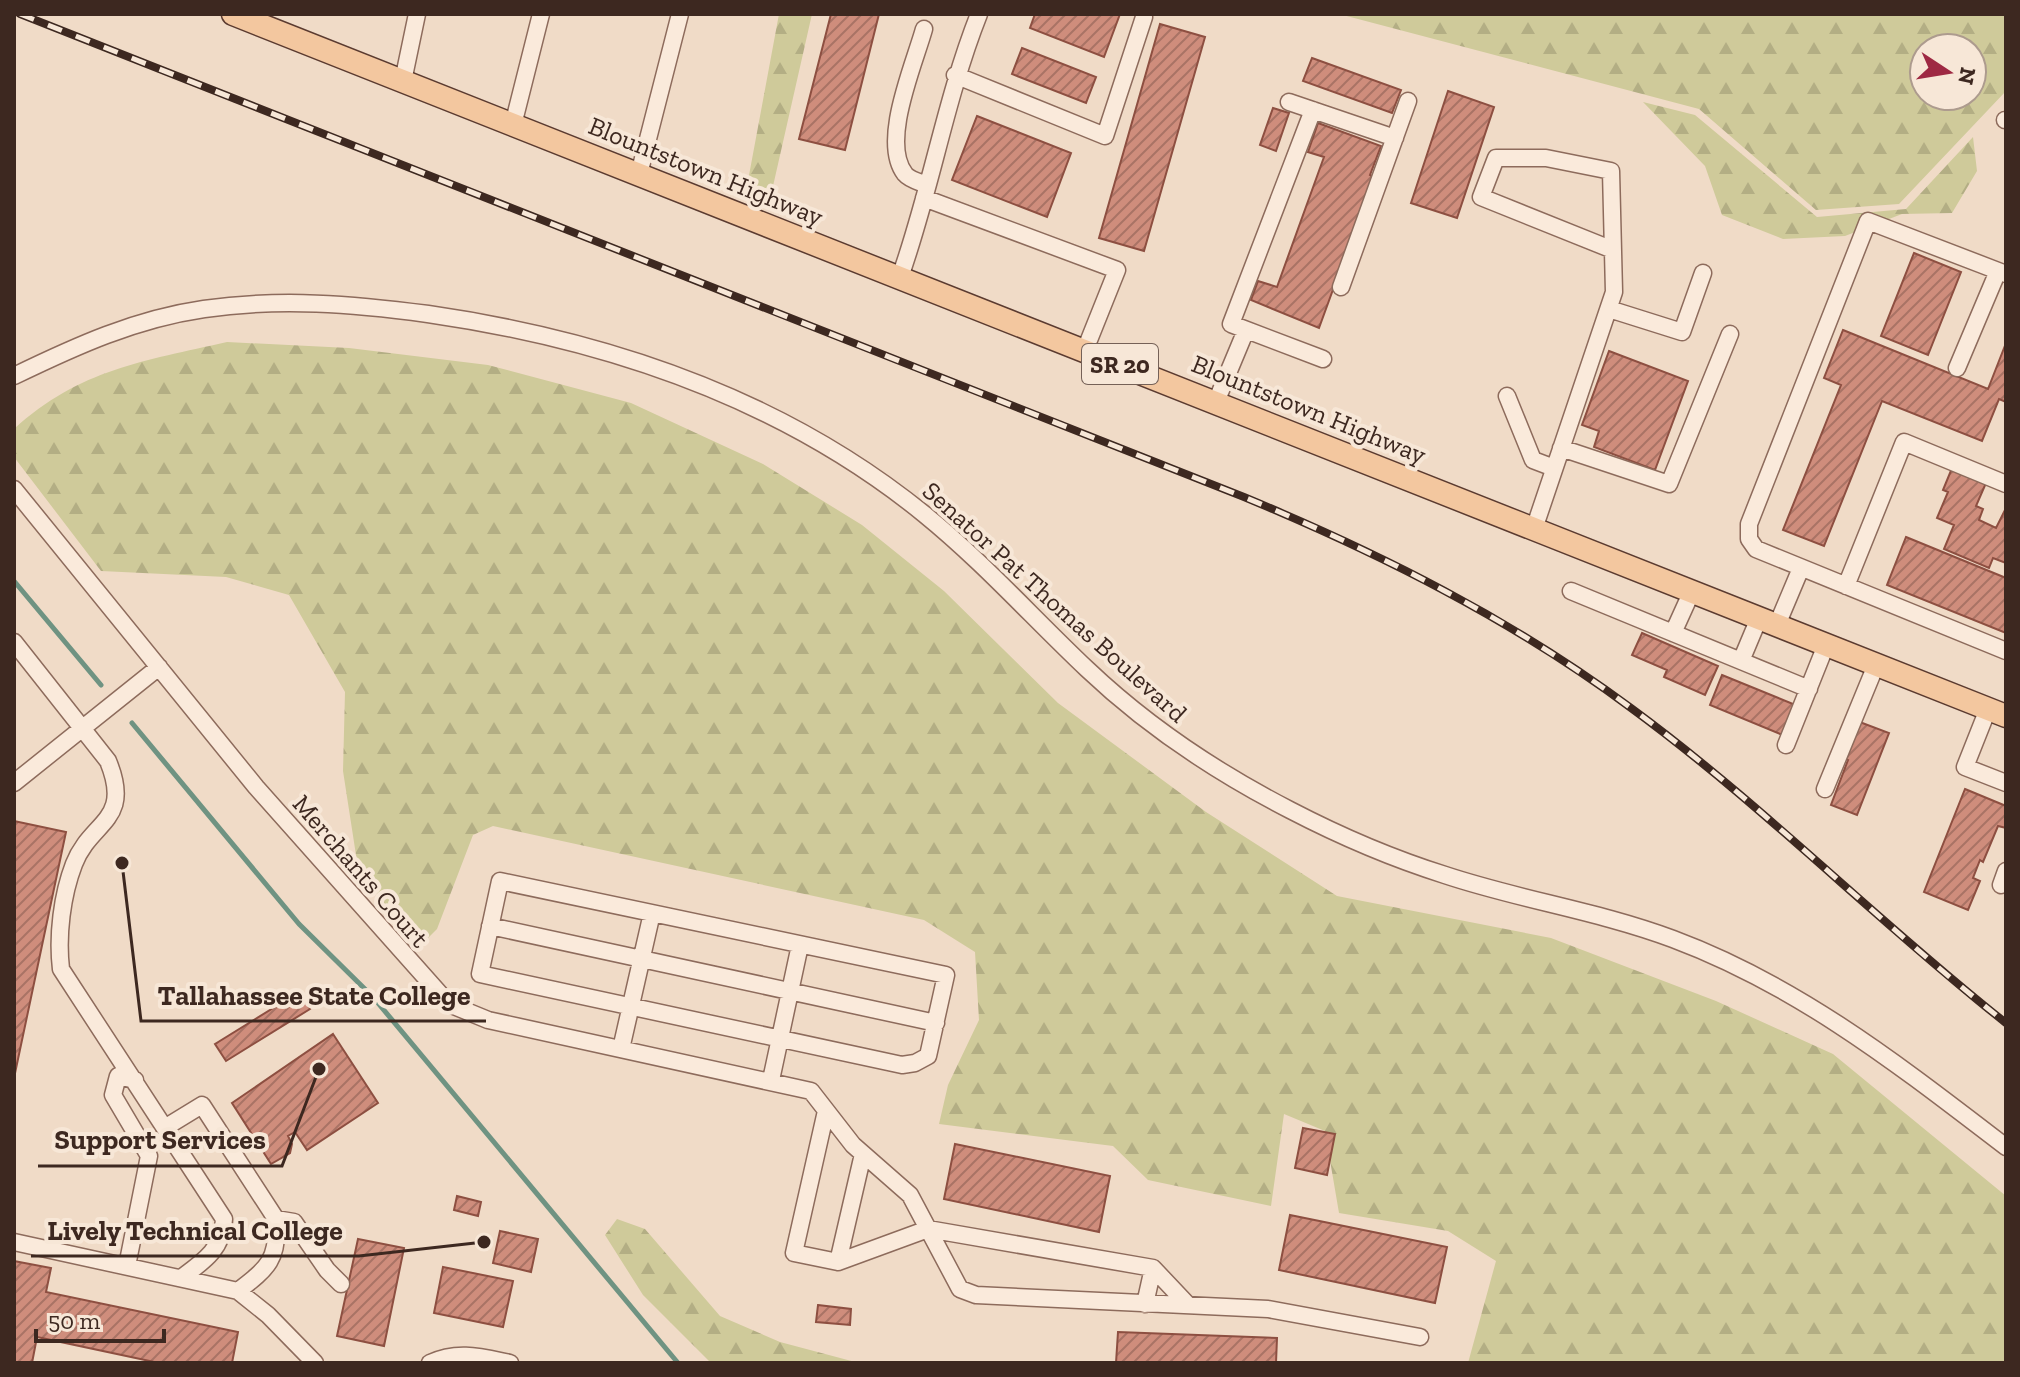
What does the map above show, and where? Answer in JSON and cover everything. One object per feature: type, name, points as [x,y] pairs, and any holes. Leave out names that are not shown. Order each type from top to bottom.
[{"type":"main road","name":"Blountstown Highway","points":[[233,14],[263,20],[513,125],[1997,713]]},
{"type":"street","points":[[403,81],[417,14]]},
{"type":"street","points":[[513,125],[541,14]]},
{"type":"street","points":[[639,174],[680,14]]},
{"type":"street","points":[[900,277],[926,192],[955,75],[979,14]]},
{"type":"street","points":[[955,75],[1105,136],[1144,17]]},
{"type":"street","points":[[924,29],[895,132],[896,159],[907,177],[926,192],[1117,270],[1085,350]]},
{"type":"street","points":[[1341,287],[1408,101]]},
{"type":"street","points":[[1289,102],[1395,138]]},
{"type":"street","points":[[1313,110],[1231,324],[1323,359]]},
{"type":"street","points":[[1534,529],[1614,292],[1613,250],[1611,171],[1546,158],[1496,158],[1481,197],[1613,250]]},
{"type":"street","points":[[1957,368],[2002,273],[1868,221],[1749,524],[1749,539],[1756,549],[2006,651]]},
{"type":"street","points":[[1609,309],[1682,332],[1703,273]]},
{"type":"street","name":"Senator Pat Thomas Boulevard","points":[[14,376],[66,350],[127,326],[186,312],[271,302],[317,302],[527,330],[667,369],[778,420],[837,452],[901,497],[984,566],[1088,670],[1141,715],[1240,783],[1329,830],[1385,854],[1449,877],[1622,922],[1743,969],[1859,1036],[1909,1070],[2006,1147]]},
{"type":"street","points":[[1216,402],[1246,330]]},
{"type":"street","points":[[1561,448],[1669,484],[1730,334]]},
{"type":"street","points":[[1507,396],[1533,460],[1554,468]]},
{"type":"street","points":[[1846,586],[1904,442],[2006,484]]},
{"type":"street","name":"Merchants Court","points":[[14,489],[287,823],[449,1004],[488,1020],[796,1086],[811,1091],[826,1111]]},
{"type":"street","points":[[1741,661],[1801,568]]},
{"type":"street","points":[[1571,591],[1809,689]]},
{"type":"street","points":[[1673,633],[1692,591]]},
{"type":"street","points":[[14,642],[108,761],[116,782],[107,821],[81,848],[73,867],[58,943],[61,969],[224,1219],[222,1238],[216,1249],[181,1278]]},
{"type":"street","points":[[1786,745],[1826,645]]},
{"type":"street","points":[[1825,789],[1876,665]]},
{"type":"street","points":[[14,783],[159,667]]},
{"type":"street","points":[[1997,713],[1965,767],[2006,783]]},
{"type":"street","points":[[500,881],[946,975],[928,1056],[902,1065],[480,974],[490,926],[500,881]]},
{"type":"street","points":[[621,1049],[652,913]]},
{"type":"street","points":[[490,926],[936,1023]]},
{"type":"street","points":[[771,1080],[800,945]]},
{"type":"street","points":[[127,1266],[149,1156],[113,1095],[118,1076],[135,1080]]},
{"type":"street","points":[[166,1127],[202,1105],[276,1219],[277,1241],[267,1269],[238,1291]]},
{"type":"street","points":[[826,1111],[863,1154],[910,1195],[960,1289],[976,1295],[1268,1309],[1420,1337]]},
{"type":"street","points":[[826,1111],[794,1253],[838,1262],[928,1229],[1153,1268],[1188,1305]]},
{"type":"street","points":[[838,1262],[863,1154]]},
{"type":"street","points":[[276,1219],[294,1222],[327,1270],[341,1284]]},
{"type":"street","points":[[14,1242],[238,1291],[268,1315],[315,1363]]},
{"type":"street","points":[[1145,1304],[1153,1268]]},
{"type":"street","points":[[430,1363],[445,1356],[465,1354],[510,1363]]},
{"type":"green space","points":[[779,14],[812,14],[771,195],[747,186]]},
{"type":"green space","points":[[1339,14],[2006,14],[2006,91],[1988,110],[1988,32],[1908,32],[1908,112],[1986,112],[1899,204],[1816,210],[1699,109]]},
{"type":"green space","points":[[1643,102],[1695,115],[1817,217],[1906,209],[1973,137],[1977,171],[1952,213],[1902,214],[1845,236],[1783,239],[1722,215],[1705,166]]},
{"type":"green space","points":[[227,342],[349,348],[488,365],[631,403],[763,464],[862,525],[944,591],[1058,703],[1206,812],[1337,896],[1551,938],[1716,1001],[1833,1054],[2006,1196],[2006,1363],[1468,1363],[1496,1261],[1448,1231],[1339,1213],[1325,1131],[1284,1114],[1271,1206],[1148,1180],[1113,1146],[939,1124],[948,1085],[979,1020],[975,952],[924,920],[493,826],[473,835],[437,929],[418,948],[358,868],[343,771],[345,692],[289,595],[226,577],[101,571],[14,457],[14,429],[63,393],[114,370]]},
{"type":"green space","points":[[617,1219],[645,1229],[720,1316],[780,1342],[859,1363],[711,1363],[643,1295],[605,1235]]},
{"type":"building","points":[[831,14],[879,14],[845,150],[799,139]]},
{"type":"building","points":[[1035,14],[1120,14],[1104,57],[1030,28]]},
{"type":"building","points":[[1160,24],[1205,37],[1144,251],[1099,238]]},
{"type":"building","points":[[1022,48],[1096,77],[1086,103],[1012,74]]},
{"type":"building","points":[[1312,58],[1401,90],[1392,113],[1303,81]]},
{"type":"building","points":[[1448,91],[1494,107],[1457,218],[1411,203]]},
{"type":"building","points":[[1273,108],[1289,113],[1276,151],[1260,145]]},
{"type":"building","points":[[977,116],[1071,153],[1047,217],[952,180]]},
{"type":"building","points":[[1318,123],[1381,146],[1370,175],[1374,177],[1319,328],[1251,300],[1258,281],[1277,287],[1324,157],[1308,152]]},
{"type":"building","points":[[1914,253],[1961,272],[1928,355],[1881,336]]},
{"type":"building","points":[[1843,330],[1988,389],[2006,343],[2006,402],[1999,399],[1982,441],[1882,401],[1824,546],[1783,530],[1841,385],[1824,378]]},
{"type":"building","points":[[1609,351],[1688,381],[1655,470],[1594,447],[1599,431],[1582,425]]},
{"type":"building","points":[[1952,468],[1986,483],[1976,506],[1983,509],[1979,520],[1996,528],[2006,508],[2006,563],[1993,558],[1989,568],[1944,549],[1954,525],[1937,518],[1948,492],[1943,490]]},
{"type":"building","points":[[1906,537],[2006,578],[2006,633],[1887,585]]},
{"type":"building","points":[[1642,633],[1718,666],[1705,695],[1664,677],[1667,670],[1632,655]]},
{"type":"building","points":[[1722,675],[1798,706],[1785,736],[1710,705]]},
{"type":"building","points":[[1857,721],[1889,733],[1857,815],[1831,805],[1848,760],[1842,758]]},
{"type":"building","points":[[1965,789],[2006,806],[2006,828],[1998,826],[1983,862],[1980,860],[1973,878],[1980,881],[1968,910],[1924,892]]},
{"type":"building","points":[[14,821],[66,832],[14,1078]]},
{"type":"building","points":[[299,992],[310,1009],[226,1061],[215,1044]]},
{"type":"building","points":[[333,1034],[378,1103],[307,1150],[295,1132],[288,1136],[292,1144],[290,1153],[271,1164],[232,1103]]},
{"type":"building","points":[[1303,1128],[1335,1134],[1327,1175],[1295,1168]]},
{"type":"building","points":[[955,1144],[1110,1176],[1099,1232],[944,1199]]},
{"type":"building","points":[[457,1196],[481,1202],[478,1216],[454,1210]]},
{"type":"building","points":[[1290,1215],[1447,1247],[1435,1303],[1279,1270]]},
{"type":"building","points":[[500,1231],[538,1239],[531,1272],[493,1263]]},
{"type":"building","points":[[358,1239],[404,1248],[384,1346],[337,1336]]},
{"type":"building","points":[[14,1261],[51,1268],[46,1292],[238,1332],[232,1363],[159,1363],[37,1337],[32,1363],[14,1363]]},
{"type":"building","points":[[443,1267],[513,1281],[503,1327],[434,1313]]},
{"type":"building","points":[[818,1305],[851,1309],[850,1325],[816,1322]]},
{"type":"building","points":[[1118,1332],[1277,1338],[1276,1363],[1116,1363]]},
{"type":"waterway","points":[[14,581],[101,685]]},
{"type":"waterway","points":[[132,723],[299,924],[373,997],[678,1363]]},
{"type":"railway","points":[[20,14],[1244,497],[1395,565],[1492,617],[1631,708],[1727,784],[2006,1023]]},
{"type":"place","name":"Tallahassee State College","points":[[122,863]]},
{"type":"place","name":"Support Services","points":[[319,1069]]},
{"type":"place","name":"Lively Technical College","points":[[484,1242]]}]
